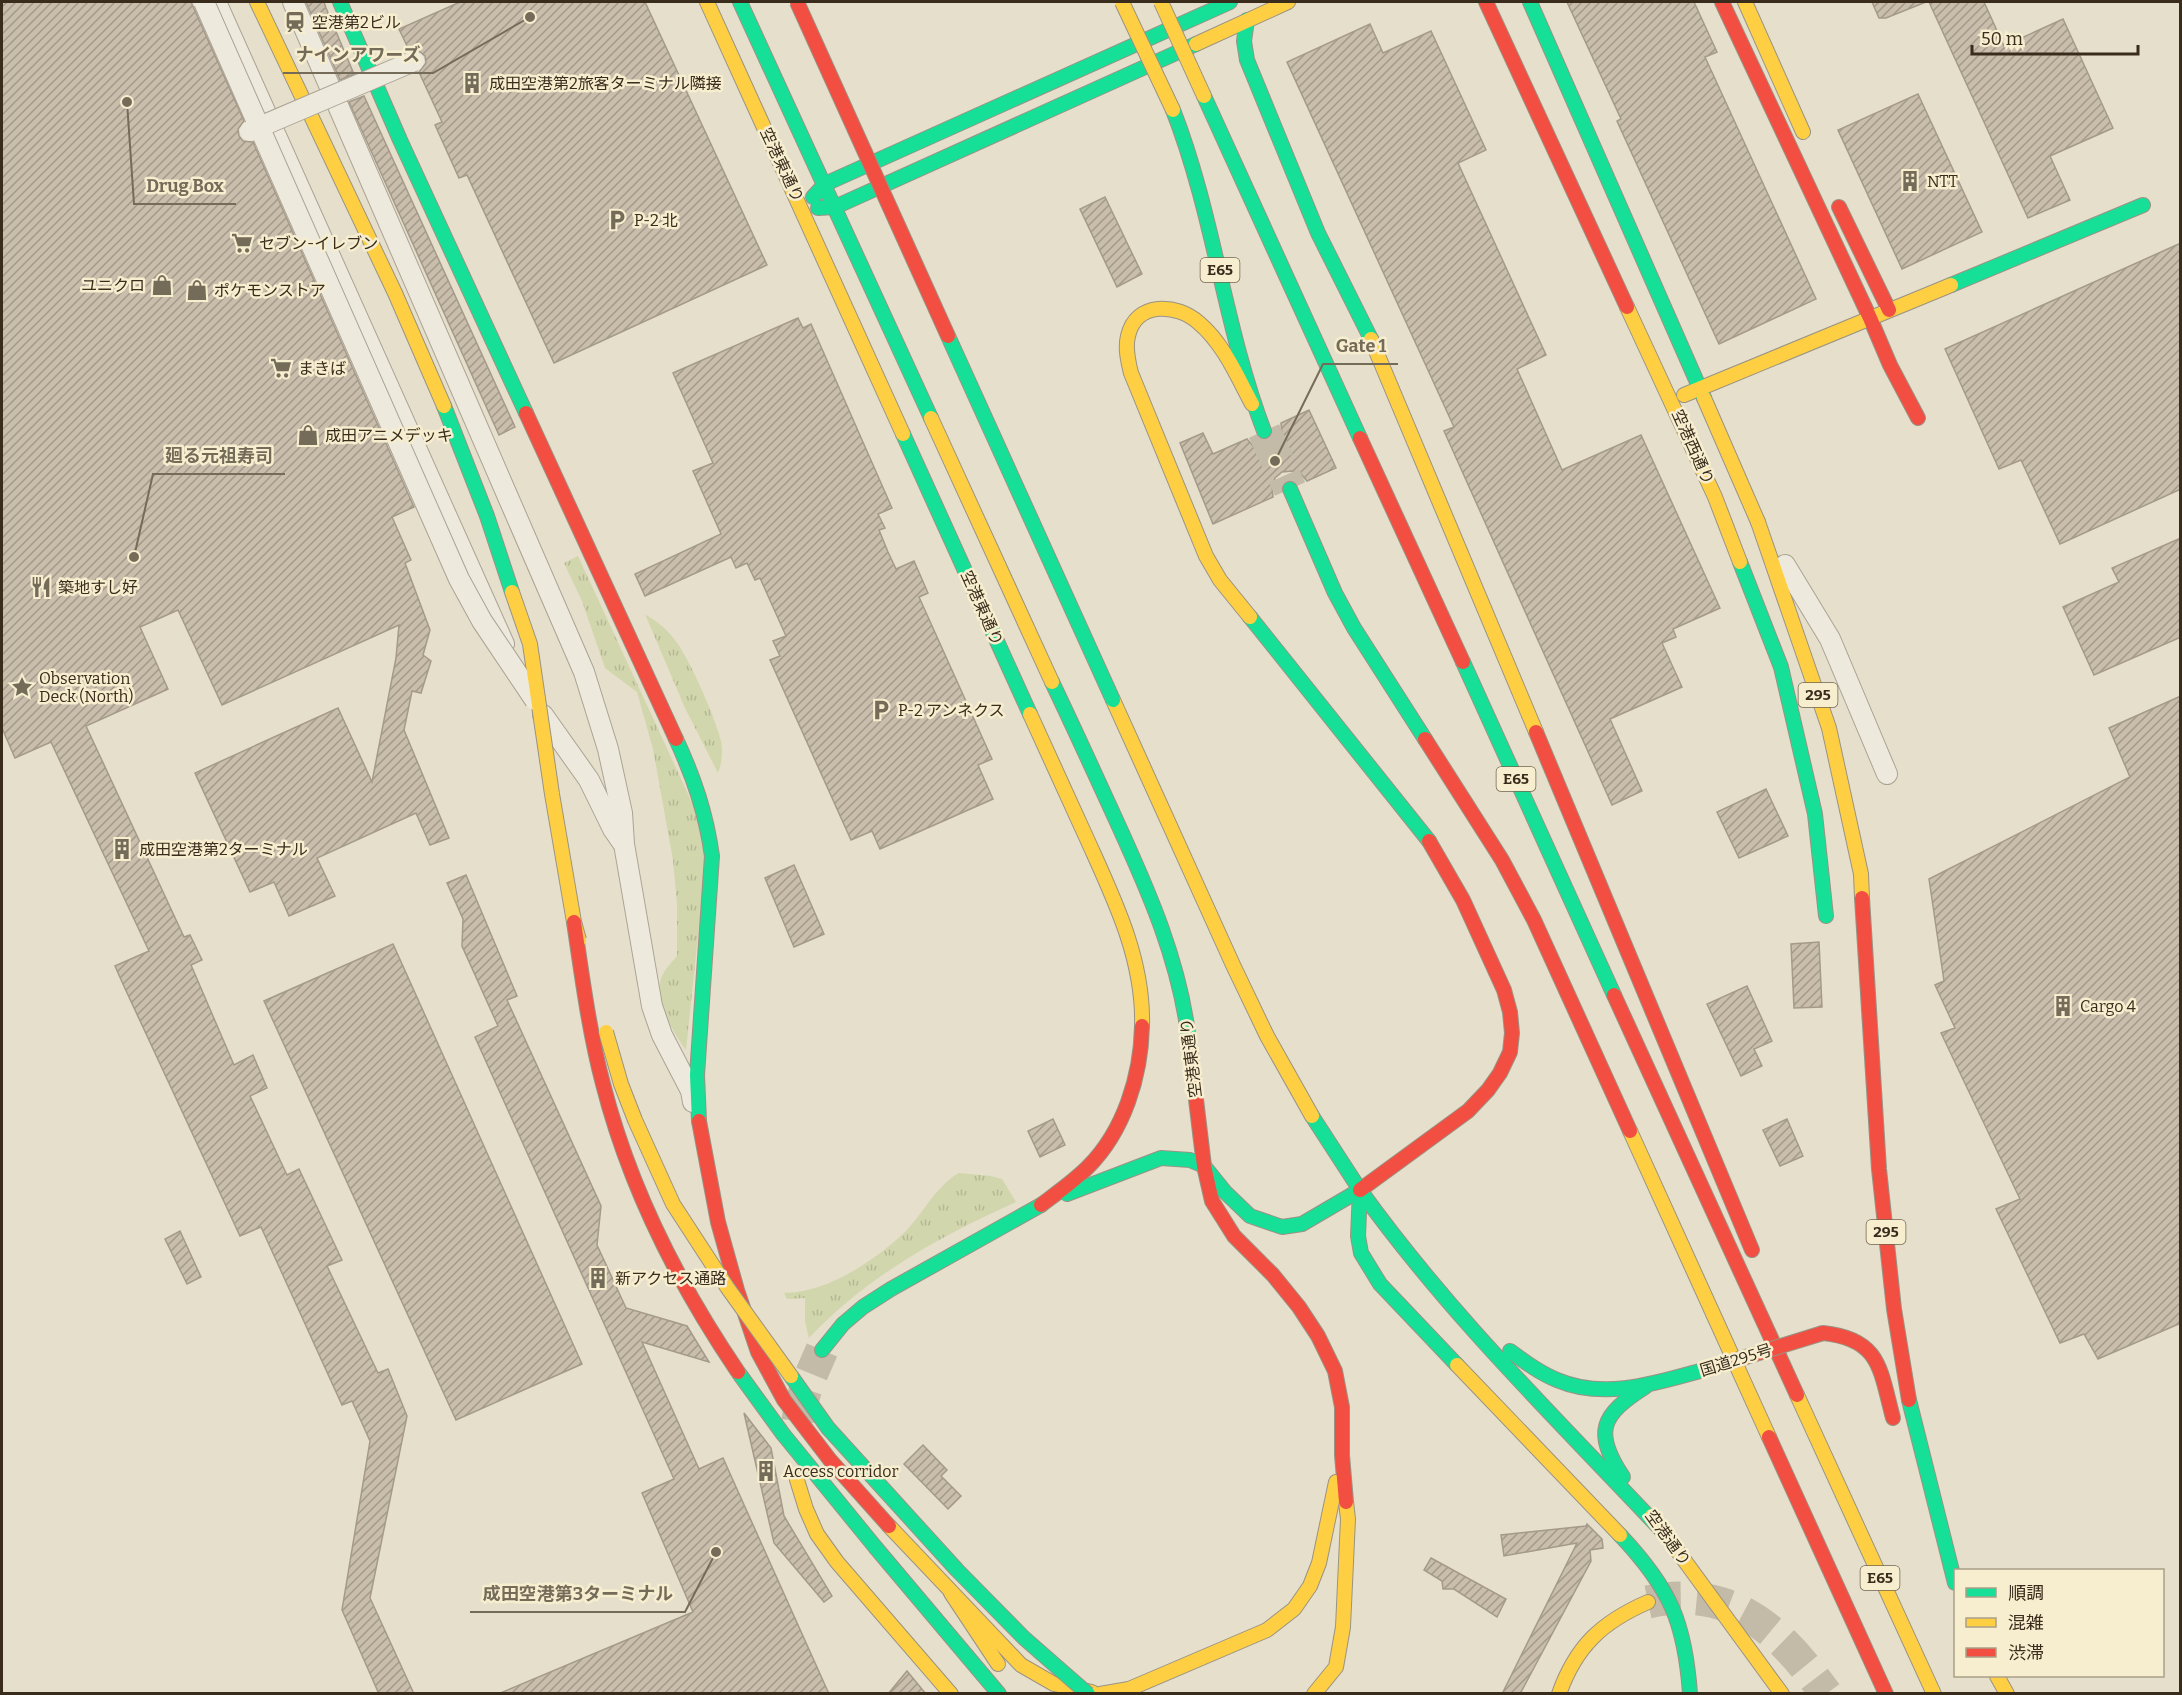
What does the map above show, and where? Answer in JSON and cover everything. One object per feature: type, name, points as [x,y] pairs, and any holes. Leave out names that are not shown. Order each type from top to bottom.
[{"type":"main road","points":[[257,2],[440,392],[495,536],[530,644],[552,794],[595,1053],[609,1108],[629,1166],[657,1232],[688,1291],[755,1395],[876,1548],[999,1694]]},
{"type":"main road","points":[[340,2],[400,140],[667,718],[692,774],[707,821],[712,856],[697,1075],[700,1131],[718,1222],[737,1290],[758,1352],[784,1400],[837,1469],[1021,1665],[1054,1684],[1099,1694],[1129,1689],[1267,1630],[1294,1609],[1310,1586],[1319,1563],[1342,1455]]},
{"type":"main road","name":"空港東通り","points":[[707,2],[1094,855],[1136,961],[1142,1000],[1143,1036],[1136,1077],[1128,1103],[1112,1134],[1094,1161],[1041,1205]]},
{"type":"main road","name":"空港東通り","points":[[740,2],[1122,832],[1160,922],[1181,987],[1204,1166],[1212,1201],[1234,1236],[1273,1275],[1323,1345],[1335,1371],[1342,1407],[1342,1455]]},
{"type":"main road","points":[[797,2],[1228,955],[1267,1036],[1335,1155],[1386,1229],[1541,1406],[1665,1534]]},
{"type":"main road","name":"E65","points":[[1122,2],[1190,148],[1241,369],[1252,404],[1264,431]]},
{"type":"main road","name":"E65","points":[[1161,2],[1934,1694]]},
{"type":"main road","points":[[802,209],[825,184],[1230,2]]},
{"type":"main road","points":[[802,209],[835,207],[1288,2]]},
{"type":"main road","name":"空港西通り","points":[[1486,2],[1715,497],[1781,667],[1815,814],[1826,916]]},
{"type":"main road","name":"空港西通り","points":[[1530,2],[1758,522]]},
{"type":"main road","points":[[1722,2],[1890,365],[1918,418]]},
{"type":"main road","points":[[1745,2],[1811,148]]},
{"type":"main road","points":[[1247,20],[1244,41],[1247,60],[1256,82],[1318,233],[1383,365],[1759,1268]]},
{"type":"main road","points":[[1835,200],[1889,310]]},
{"type":"main road","points":[[1671,400],[2143,206]]},
{"type":"main road","points":[[822,1350],[843,1324],[863,1307],[891,1289],[1041,1205],[1161,1158],[1190,1160],[1204,1166],[1224,1192],[1250,1216],[1282,1227],[1302,1224],[1360,1190],[1468,1111],[1488,1090],[1500,1073],[1510,1052],[1512,1033],[1510,1012],[1504,990],[1463,900],[1425,835],[1220,580],[1206,556],[1131,373],[1126,351],[1129,331],[1138,318],[1153,310],[1170,308],[1186,314],[1202,325],[1217,343],[1252,404]]},
{"type":"main road","name":"E65","points":[[1290,489],[1335,592],[1354,628],[1502,860],[1534,920],[1886,1694]]},
{"type":"main road","name":"295","points":[[1758,522],[1829,728],[1861,874],[1880,1169],[1894,1309],[1908,1398],[1954,1579]]},
{"type":"main road","points":[[574,922],[611,1052],[635,1120],[673,1204],[709,1259],[828,1428],[957,1570],[1024,1638],[1088,1694]]},
{"type":"main road","points":[[1360,1190],[1403,1230],[1507,1348],[1528,1366],[1553,1380],[1580,1388],[1612,1390],[1648,1386]]},
{"type":"main road","points":[[1360,1190],[1358,1236],[1361,1253],[1380,1284],[1639,1555],[1661,1583],[1677,1613],[1686,1641],[1690,1694]]},
{"type":"main road","points":[[1785,1333],[1806,1387],[1827,1462]]},
{"type":"main road","name":"国道295号","points":[[1648,1386],[1823,1333],[1849,1335],[1864,1344],[1873,1356],[1898,1435]]},
{"type":"main road","name":"空港通り","points":[[1648,1386],[1613,1409],[1607,1422],[1605,1437],[1607,1453],[1782,1694]]},
{"type":"main road","points":[[1314,1694],[1328,1680],[1336,1667],[1343,1627],[1348,1518],[1342,1455]]},
{"type":"main road","points":[[797,1480],[817,1534],[837,1562],[951,1694]]},
{"type":"main road","name":"295","points":[[1916,1485],[1954,1580]]},
{"type":"main road","points":[[951,1593],[1003,1672]]},
{"type":"main road","points":[[1559,1694],[1565,1674],[1574,1658],[1597,1630],[1621,1614],[1648,1602]]},
{"type":"main road","points":[[1998,1677],[2007,1694]]},
{"type":"street","points":[[204,2],[459,579],[482,621],[540,708]]},
{"type":"street","points":[[216,2],[508,654],[543,715],[589,780],[613,829],[624,844]]},
{"type":"street","points":[[293,2],[584,672],[608,748],[621,813],[651,1006],[662,1035],[691,1090],[700,1131]]},
{"type":"street","points":[[250,131],[414,61]]},
{"type":"street","points":[[1758,522],[1830,639],[1887,774]]},
{"type":"green space","points":[[578,556],[701,822],[706,860],[686,1050],[666,1016],[660,997],[662,976],[677,956],[677,904],[673,860],[653,749],[637,692],[605,668],[582,601],[564,563]]},
{"type":"green space","points":[[645,614],[668,631],[687,659],[701,688],[721,741],[722,757],[718,773],[685,708]]},
{"type":"green space","points":[[959,1173],[1002,1179],[1016,1202],[960,1229],[905,1260],[855,1296],[809,1338],[805,1322],[805,1298],[787,1299],[784,1293],[800,1292],[834,1281],[866,1263],[906,1231],[937,1192]]},
{"type":"building","name":"成田空港第2ターミナル","points":[[2,2],[191,2],[244,121],[238,129],[239,136],[243,141],[253,142],[414,507],[392,517],[411,560],[405,563],[430,630],[423,655],[431,661],[421,693],[412,691],[404,730],[449,838],[430,845],[416,813],[317,858],[335,896],[289,916],[274,882],[250,892],[195,773],[338,708],[372,782],[396,658],[399,625],[222,705],[178,610],[140,627],[168,689],[86,726],[184,937],[190,935],[202,960],[191,965],[234,1065],[253,1055],[267,1088],[250,1096],[287,1175],[299,1169],[342,1260],[327,1266],[378,1373],[388,1369],[407,1416],[370,1598],[414,1694],[379,1694],[342,1610],[370,1441],[352,1401],[342,1405],[261,1227],[240,1236],[122,982],[115,966],[149,951],[51,742],[15,758],[2,728]]},
{"type":"building","points":[[306,2],[324,2],[354,74],[340,80]]},
{"type":"building","name":"P-2 北","points":[[460,2],[645,2],[767,265],[554,363],[467,175],[459,178],[435,125],[442,122],[419,72],[426,63],[425,56],[416,49],[409,50],[399,29]]},
{"type":"building","points":[[1567,2],[1694,2],[1717,52],[1705,57],[1816,299],[1719,344],[1617,121],[1621,119]]},
{"type":"building","points":[[1872,2],[1926,2],[1886,18],[1879,18]]},
{"type":"building","points":[[1929,2],[1984,2],[2004,46],[2063,19],[2113,128],[2050,156],[2070,200],[2028,218]]},
{"type":"building","points":[[1370,24],[1383,53],[1431,31],[1486,150],[1458,163],[1546,355],[1517,369],[1562,470],[1641,435],[1720,608],[1673,629],[1676,637],[1662,643],[1682,687],[1610,719],[1642,791],[1612,805],[1444,431],[1454,427],[1287,62]]},
{"type":"building","name":"NTT","points":[[1918,94],[1982,232],[1902,269],[1838,130]]},
{"type":"building","points":[[364,96],[515,427],[499,435],[349,102]]},
{"type":"building","points":[[1105,197],[1142,274],[1117,287],[1080,209]]},
{"type":"building","points":[[2181,243],[2181,489],[2060,544],[2021,460],[1999,469],[1945,349]]},
{"type":"building","points":[[798,318],[803,328],[811,324],[892,508],[878,514],[885,528],[879,530],[888,552],[896,569],[914,561],[928,593],[919,597],[992,759],[978,765],[993,799],[880,849],[872,831],[851,840],[770,660],[780,656],[773,641],[786,636],[760,578],[755,580],[747,563],[736,568],[731,557],[645,596],[635,574],[721,534],[693,471],[713,463],[673,373]]},
{"type":"building","points":[[1309,410],[1336,468],[1307,481],[1301,474],[1293,471],[1282,472],[1275,478],[1272,486],[1273,497],[1213,524],[1180,443],[1203,433],[1213,454],[1247,439],[1253,446],[1270,449],[1278,443],[1282,435],[1281,423]]},
{"type":"building","points":[[2181,538],[2181,637],[2094,675],[2063,607],[2119,582],[2112,568]]},
{"type":"building","name":"Cargo 4","points":[[2181,696],[2181,1323],[2098,1359],[2084,1334],[2060,1343],[1996,1209],[2020,1199],[1941,1033],[1955,1028],[1935,985],[1944,981],[1929,879],[2130,777],[2109,728]]},
{"type":"building","points":[[1766,789],[1788,836],[1739,858],[1717,812]]},
{"type":"building","points":[[794,865],[824,934],[794,947],[765,878]]},
{"type":"building","points":[[466,875],[517,996],[507,1000],[601,1206],[597,1245],[626,1308],[687,1326],[709,1362],[642,1342],[699,1469],[723,1458],[829,1694],[498,1694],[693,1612],[642,1493],[674,1479],[475,1037],[498,1026],[462,946],[463,919],[447,883]]},
{"type":"building","points":[[1819,942],[1822,1007],[1794,1008],[1791,944]]},
{"type":"building","points":[[393,944],[582,1364],[456,1420],[264,1001]]},
{"type":"building","points":[[1747,986],[1772,1041],[1754,1049],[1762,1066],[1741,1076],[1707,1004]]},
{"type":"building","points":[[1053,1119],[1065,1145],[1040,1157],[1028,1131]]},
{"type":"building","points":[[1787,1119],[1803,1156],[1780,1166],[1763,1130]]},
{"type":"building","points":[[180,1231],[201,1277],[187,1284],[165,1239]]},
{"type":"building","points":[[744,1413],[771,1448],[784,1516],[832,1596],[824,1602],[774,1543]]},
{"type":"building","points":[[923,1445],[947,1470],[941,1476],[961,1496],[948,1509],[904,1464]]},
{"type":"building","points":[[1587,1524],[1602,1539],[1603,1548],[1590,1550],[1591,1561],[1520,1694],[1502,1694],[1577,1543],[1504,1556],[1501,1535],[1586,1526]]},
{"type":"building","points":[[1431,1558],[1506,1599],[1497,1617],[1454,1589],[1443,1589],[1442,1581],[1424,1570]]},
{"type":"building","points":[[907,1671],[926,1694],[888,1694]]},
{"type":"tunnel","points":[[1264,431],[1290,489]]},
{"type":"tunnel","points":[[798,1421],[804,1394],[822,1350]]},
{"type":"tunnel","points":[[1648,1602],[1678,1598],[1705,1600],[1729,1606],[1751,1617],[1791,1650],[1826,1694]]},
{"type":"traffic: fast","points":[[340,2],[400,140],[526,413]]},
{"type":"traffic: fast","points":[[740,2],[931,418]]},
{"type":"traffic: fast","points":[[813,197],[825,184],[1230,2]]},
{"type":"traffic: fast","points":[[1530,2],[1704,398]]},
{"type":"traffic: fast","points":[[1247,20],[1244,41],[1247,60],[1318,233],[1371,339]]},
{"type":"traffic: fast","points":[[818,208],[835,207],[1196,44]]},
{"type":"traffic: fast","points":[[1204,96],[1360,438]]},
{"type":"traffic: fast","points":[[1173,110],[1199,190],[1239,351],[1264,431]]},
{"type":"traffic: fast","points":[[1951,285],[2143,205]]},
{"type":"traffic: fast","points":[[948,336],[1113,700]]},
{"type":"traffic: fast","points":[[444,406],[487,516],[512,592]]},
{"type":"traffic: fast","points":[[903,434],[1030,714]]},
{"type":"traffic: fast","points":[[1290,489],[1335,593],[1354,628],[1425,739]]},
{"type":"traffic: fast","points":[[1740,562],[1781,667],[1815,814],[1826,916]]},
{"type":"traffic: fast","points":[[1250,617],[1429,841]]},
{"type":"traffic: fast","points":[[1463,662],[1614,995]]},
{"type":"traffic: fast","points":[[1052,682],[1128,847],[1162,928],[1185,1012],[1189,1041]]},
{"type":"traffic: fast","points":[[676,739],[698,796],[712,856],[697,1075],[699,1121]]},
{"type":"traffic: fast","points":[[1312,1116],[1360,1190],[1358,1236],[1361,1253],[1380,1284],[1457,1365]]},
{"type":"traffic: fast","points":[[1067,1194],[1161,1158],[1190,1160],[1204,1166],[1225,1192],[1250,1216],[1282,1227],[1302,1224],[1360,1190]]},
{"type":"traffic: fast","points":[[1360,1190],[1395,1237],[1469,1325],[1665,1534]]},
{"type":"traffic: fast","points":[[822,1350],[843,1324],[863,1307],[1041,1205]]},
{"type":"traffic: fast","points":[[1510,1351],[1557,1380],[1594,1389],[1651,1384],[1707,1369]]},
{"type":"traffic: fast","points":[[738,1372],[783,1434],[876,1548]]},
{"type":"traffic: fast","points":[[791,1376],[828,1428],[957,1570],[1024,1638],[1088,1694]]},
{"type":"traffic: fast","points":[[1623,1477],[1608,1448],[1605,1436],[1606,1426],[1619,1407],[1645,1387]]},
{"type":"traffic: fast","points":[[1909,1400],[1954,1579]]},
{"type":"traffic: fast","points":[[1620,1535],[1651,1572],[1672,1607],[1684,1646],[1690,1694]]},
{"type":"traffic: fast","points":[[876,1548],[999,1694]]},
{"type":"traffic: slow","points":[[257,2],[395,293],[444,406]]},
{"type":"traffic: slow","points":[[707,2],[903,434]]},
{"type":"traffic: slow","points":[[1122,2],[1173,110]]},
{"type":"traffic: slow","points":[[1161,2],[1204,96]]},
{"type":"traffic: slow","points":[[1196,44],[1288,2]]},
{"type":"traffic: slow","points":[[1745,2],[1803,132]]},
{"type":"traffic: slow","points":[[1684,395],[1951,285]]},
{"type":"traffic: slow","points":[[1627,307],[1715,497],[1740,562]]},
{"type":"traffic: slow","points":[[1250,617],[1220,580],[1206,556],[1131,373],[1127,345],[1132,325],[1139,316],[1158,309],[1169,309],[1190,316],[1215,340],[1252,404]]},
{"type":"traffic: slow","points":[[1371,339],[1536,732]]},
{"type":"traffic: slow","points":[[1704,398],[1758,522]]},
{"type":"traffic: slow","points":[[931,418],[1052,682]]},
{"type":"traffic: slow","points":[[1758,522],[1829,728],[1861,874],[1862,898]]},
{"type":"traffic: slow","points":[[512,592],[530,644],[552,794],[579,940]]},
{"type":"traffic: slow","points":[[1113,700],[1233,965],[1267,1036],[1312,1116]]},
{"type":"traffic: slow","points":[[1030,714],[1117,907],[1133,953],[1141,1001],[1142,1026]]},
{"type":"traffic: slow","points":[[606,1032],[621,1084],[635,1120],[673,1204],[727,1287],[791,1376]]},
{"type":"traffic: slow","points":[[1630,1131],[1769,1437]]},
{"type":"traffic: slow","points":[[1457,1365],[1620,1535]]},
{"type":"traffic: slow","points":[[1797,1395],[1934,1694]]},
{"type":"traffic: slow","points":[[797,1480],[817,1534],[837,1562],[951,1694]]},
{"type":"traffic: slow","points":[[1100,1694],[1129,1689],[1267,1630],[1294,1609],[1310,1586],[1319,1563],[1336,1482]]},
{"type":"traffic: slow","points":[[1314,1694],[1336,1667],[1343,1627],[1348,1519],[1346,1502]]},
{"type":"traffic: slow","points":[[1652,1516],[1782,1694]]},
{"type":"traffic: slow","points":[[889,1526],[1021,1665],[1054,1684],[1092,1692]]},
{"type":"traffic: slow","points":[[951,1593],[998,1664]]},
{"type":"traffic: slow","points":[[1559,1694],[1574,1662],[1593,1637],[1617,1618],[1648,1602]]},
{"type":"traffic: slow","points":[[1998,1677],[2007,1694]]},
{"type":"traffic: jam","points":[[797,2],[948,336]]},
{"type":"traffic: jam","points":[[1486,2],[1627,307]]},
{"type":"traffic: jam","points":[[1722,2],[1890,365],[1918,418]]},
{"type":"traffic: jam","points":[[1839,207],[1889,310]]},
{"type":"traffic: jam","points":[[526,413],[676,739]]},
{"type":"traffic: jam","points":[[1360,438],[1463,662]]},
{"type":"traffic: jam","points":[[1536,732],[1752,1250]]},
{"type":"traffic: jam","points":[[1425,739],[1502,860],[1534,920],[1630,1131]]},
{"type":"traffic: jam","points":[[1360,1190],[1468,1111],[1488,1090],[1500,1073],[1510,1052],[1512,1033],[1510,1012],[1504,990],[1463,900],[1429,841]]},
{"type":"traffic: jam","points":[[1862,898],[1879,1169],[1894,1309],[1909,1400]]},
{"type":"traffic: jam","points":[[574,922],[598,1064],[627,1160],[676,1270],[738,1372]]},
{"type":"traffic: jam","points":[[1614,995],[1797,1395]]},
{"type":"traffic: jam","points":[[1041,1205],[1088,1167],[1101,1153],[1121,1120],[1134,1083],[1142,1026]]},
{"type":"traffic: jam","points":[[1189,1041],[1204,1166],[1212,1201],[1234,1236],[1273,1275],[1299,1307],[1318,1336],[1335,1371],[1342,1407],[1342,1455],[1346,1502]]},
{"type":"traffic: jam","points":[[699,1121],[718,1222],[737,1290],[758,1352],[784,1400],[830,1460],[889,1526]]},
{"type":"traffic: jam","points":[[1823,1333],[1842,1336],[1857,1342],[1867,1350],[1875,1360],[1885,1385],[1893,1418]]},
{"type":"traffic: jam","points":[[1707,1369],[1823,1333]]},
{"type":"traffic: jam","points":[[1769,1437],[1886,1694]]},
{"type":"place","name":"ナインアワーズ","points":[[530,17]]},
{"type":"place","name":"空港第2ビル","points":[[295,22]]},
{"type":"place","name":"成田空港第2旅客ターミナル隣接","points":[[472,83]]},
{"type":"place","name":"Drug Box","points":[[127,102]]},
{"type":"place","name":"NTT","points":[[1910,181]]},
{"type":"place","name":"P-2 北","points":[[617,220]]},
{"type":"place","name":"セブン-イレブン","points":[[242,243]]},
{"type":"place","name":"ユニクロ","points":[[162,285]]},
{"type":"place","name":"ポケモンストア","points":[[197,290]]},
{"type":"place","name":"まきば","points":[[281,368]]},
{"type":"place","name":"成田アニメデッキ","points":[[308,435]]},
{"type":"place","name":"Gate 1","points":[[1275,461]]},
{"type":"place","name":"廻る元祖寿司","points":[[134,557]]},
{"type":"place","name":"築地すし好","points":[[41,587]]},
{"type":"place","name":"Observation Deck (North)","points":[[22,687]]},
{"type":"place","name":"P-2 アンネクス","points":[[881,710]]},
{"type":"place","name":"成田空港第2ターミナル","points":[[122,849]]},
{"type":"place","name":"Cargo 4","points":[[2063,1006]]},
{"type":"place","name":"新アクセス通路","points":[[598,1278]]},
{"type":"place","name":"Access corridor","points":[[766,1471]]},
{"type":"place","name":"成田空港第3ターミナル","points":[[716,1552]]}]
